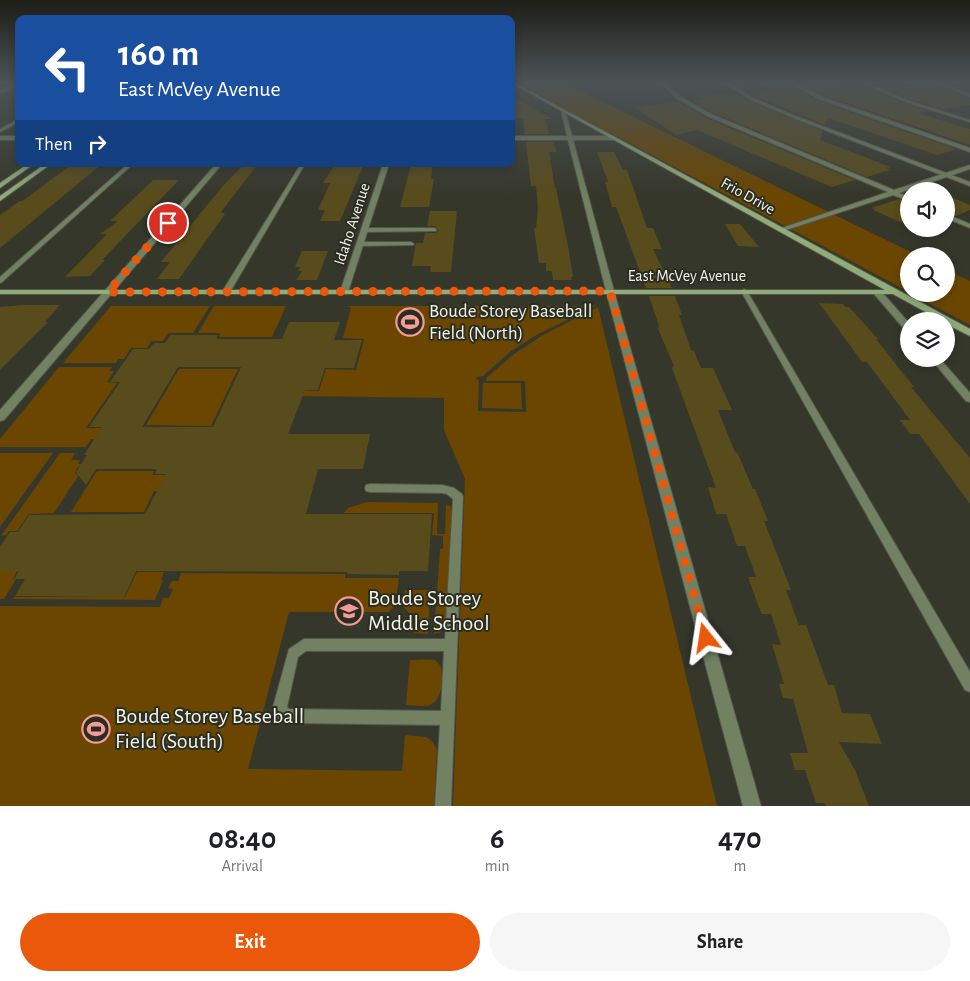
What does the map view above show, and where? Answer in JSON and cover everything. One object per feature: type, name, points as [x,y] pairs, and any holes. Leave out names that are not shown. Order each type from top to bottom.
[{"type":"street","points":[[564,121],[752,806]]},
{"type":"street","name":"Frio Drive","points":[[581,121],[970,333]]},
{"type":"street","points":[[722,121],[900,196]]},
{"type":"street","points":[[886,121],[970,150]]},
{"type":"street","points":[[0,138],[15,138]]},
{"type":"street","points":[[515,138],[613,138]]},
{"type":"street","points":[[0,186],[27,167]]},
{"type":"street","points":[[0,198],[44,167]]},
{"type":"street","points":[[0,417],[216,167]]},
{"type":"street","name":"Idaho Avenue","points":[[344,292],[385,167]]},
{"type":"street","points":[[781,230],[970,167]]},
{"type":"street","points":[[955,220],[970,226]]},
{"type":"street","name":"East McVey Avenue","points":[[0,292],[893,292]]},
{"type":"street","points":[[877,292],[900,318]]},
{"type":"street","points":[[942,367],[970,399]]},
{"type":"lane","points":[[804,121],[970,184]]},
{"type":"lane","points":[[0,131],[15,122]]},
{"type":"lane","points":[[0,281],[128,167]]},
{"type":"lane","points":[[226,292],[301,167]]},
{"type":"lane","points":[[365,230],[434,230]]},
{"type":"lane","points":[[360,244],[412,244]]},
{"type":"lane","points":[[744,291],[970,686]]},
{"type":"lane","points":[[370,488],[442,489],[450,491],[458,497],[443,806]]},
{"type":"lane","points":[[447,718],[288,716],[282,713],[280,707],[293,653],[304,645],[451,645]]},
{"type":"shaded area","points":[[588,121],[641,121],[901,247],[900,287]]},
{"type":"shaded area","points":[[955,274],[970,281],[970,325],[955,317],[955,312],[945,312],[926,302],[955,302]]},
{"type":"shaded area","points":[[111,306],[210,306],[193,333],[168,333],[163,341],[151,341],[147,348],[131,348],[124,359],[118,359],[116,363],[63,363]]},
{"type":"shaded area","points":[[214,306],[286,306],[272,337],[219,337],[220,333],[198,333]]},
{"type":"shaded area","points":[[347,306],[596,306],[538,334],[511,351],[483,376],[477,377],[476,379],[479,380],[478,411],[526,412],[525,381],[487,381],[486,378],[514,354],[543,335],[598,307],[717,806],[453,806],[465,479],[444,430],[444,398],[301,396],[263,390],[319,391],[326,369],[356,370],[364,339],[343,338],[351,308]]},
{"type":"shaded area","points":[[59,367],[112,367],[109,371],[114,371],[107,382],[117,383],[86,428],[106,428],[99,439],[91,439],[86,447],[0,447],[0,439]]},
{"type":"shaded area","points":[[179,369],[238,369],[211,426],[146,425]]},
{"type":"shaded area","points":[[483,383],[521,383],[522,409],[482,408]]},
{"type":"shaded area","points":[[0,453],[53,453],[0,527]]},
{"type":"shaded area","points":[[60,453],[75,453],[71,460],[80,460],[78,464],[84,464],[77,468],[75,473],[79,475],[54,513],[29,514],[17,531],[9,531],[6,535],[1,536]]},
{"type":"shaded area","points":[[97,471],[154,471],[152,475],[195,475],[188,491],[154,491],[144,512],[71,512]]},
{"type":"shaded area","points":[[367,502],[438,503],[437,534],[445,534],[446,504],[451,507],[453,515],[445,623],[441,632],[434,634],[440,549],[443,548],[443,536],[432,535],[434,513],[344,513],[348,508]]},
{"type":"shaded area","points":[[0,571],[17,571],[13,579],[16,579],[4,599],[0,599]]},
{"type":"shaded area","points":[[137,572],[164,572],[155,600],[13,599],[14,597],[125,597]]},
{"type":"shaded area","points":[[181,573],[345,574],[345,578],[399,578],[395,606],[388,612],[289,612],[248,769],[402,771],[405,735],[426,737],[432,741],[437,750],[434,806],[0,806],[0,606],[160,607],[163,598],[169,598],[173,589],[168,588],[172,581],[178,581]]},
{"type":"shaded area","points":[[405,590],[430,590],[428,634],[413,633],[414,613],[409,613],[403,606]]},
{"type":"shaded area","points":[[410,660],[434,660],[441,668],[441,689],[436,701],[432,704],[423,706],[406,705]]},
{"type":"building","points":[[523,121],[545,121],[549,134],[525,134]]},
{"type":"building","points":[[654,121],[712,121],[855,180],[832,187],[697,130],[676,135]]},
{"type":"building","points":[[733,121],[797,121],[823,131],[820,140],[891,167],[886,168],[890,170],[867,177]]},
{"type":"building","points":[[814,121],[827,121],[825,125]]},
{"type":"building","points":[[836,121],[874,121],[956,149],[937,155]]},
{"type":"building","points":[[898,121],[942,121],[970,129],[970,145]]},
{"type":"building","points":[[526,142],[553,142],[557,152],[549,152],[568,246],[572,280],[553,280],[552,271],[546,271],[546,263],[539,263],[534,228],[536,228],[538,209],[536,186],[531,186]]},
{"type":"building","points":[[597,152],[614,152],[623,170],[627,170],[647,228],[653,228],[662,249],[653,249],[672,288],[646,288],[616,207],[612,207],[605,182],[608,182]]},
{"type":"building","points":[[68,167],[98,167],[0,248],[0,215],[24,200]]},
{"type":"building","points":[[241,167],[256,167],[221,212],[225,214],[179,279],[157,279],[170,262],[161,262],[221,188]]},
{"type":"building","points":[[333,167],[363,167],[340,221],[320,221],[325,210],[318,210],[330,183],[323,183]]},
{"type":"building","points":[[410,167],[433,167],[431,179],[434,179],[429,207],[400,207]]},
{"type":"building","points":[[153,180],[179,180],[102,260],[105,260],[90,276],[65,277],[107,234],[100,234],[118,221],[110,221]]},
{"type":"building","points":[[900,199],[900,222],[873,210],[875,209],[871,208]]},
{"type":"building","points":[[955,199],[970,205],[970,210],[956,216]]},
{"type":"building","points":[[430,211],[457,211],[451,272],[430,272],[431,266],[412,266],[416,243],[423,243],[425,233],[436,233],[438,231],[435,226],[427,226]]},
{"type":"building","points":[[725,224],[740,224],[759,247],[738,246]]},
{"type":"building","points":[[302,251],[328,251],[317,280],[296,280],[302,271],[298,271],[300,267],[295,267]]},
{"type":"building","points":[[649,296],[675,296],[682,315],[679,315],[691,350],[694,351],[701,368],[713,368],[732,410],[718,410],[735,452],[738,454],[753,489],[755,489],[768,521],[764,521],[791,590],[786,590],[799,625],[806,625],[828,685],[834,685],[842,713],[870,714],[882,744],[839,742],[855,770],[869,806],[826,806],[825,803],[816,803],[805,770],[795,770],[790,753],[808,753],[793,699],[783,698],[779,684],[784,684],[772,644],[781,645],[771,614],[762,614],[758,605],[748,577],[756,577],[745,546],[737,546],[726,514],[716,514],[708,487],[716,488],[672,368],[674,366],[658,329],[659,326]]},
{"type":"building","points":[[819,303],[843,304],[849,307],[878,339],[876,339],[914,387],[911,387],[970,458],[970,504],[919,434],[910,434],[900,420],[910,420],[867,362],[862,362]]},
{"type":"building","points":[[60,305],[45,322],[48,322],[0,370],[0,307]]},
{"type":"building","points":[[289,322],[340,322],[334,340],[362,340],[354,368],[325,368],[318,390],[305,390],[288,434],[370,434],[363,469],[318,469],[306,514],[432,514],[428,571],[399,571],[399,575],[347,574],[348,572],[136,571],[124,597],[15,596],[25,579],[14,579],[19,571],[0,571],[0,546],[10,532],[18,532],[29,515],[145,514],[166,474],[155,474],[157,469],[96,469],[86,485],[76,472],[87,455],[84,455],[102,427],[89,427],[120,382],[110,382],[133,349],[149,349],[154,343],[165,343],[170,335],[218,335],[216,339],[282,339]],"holes":[[[178,367],[241,367],[213,427],[142,427]]]},
{"type":"place","name":"Boude Storey Baseball Field (North)","points":[[410,322]]},
{"type":"place","name":"Boude Storey Middle School","points":[[349,611]]},
{"type":"place","name":"Boude Storey Baseball Field (South)","points":[[96,729]]},
{"type":"route","points":[[168,223],[108,292],[610,291],[706,638]]}]
